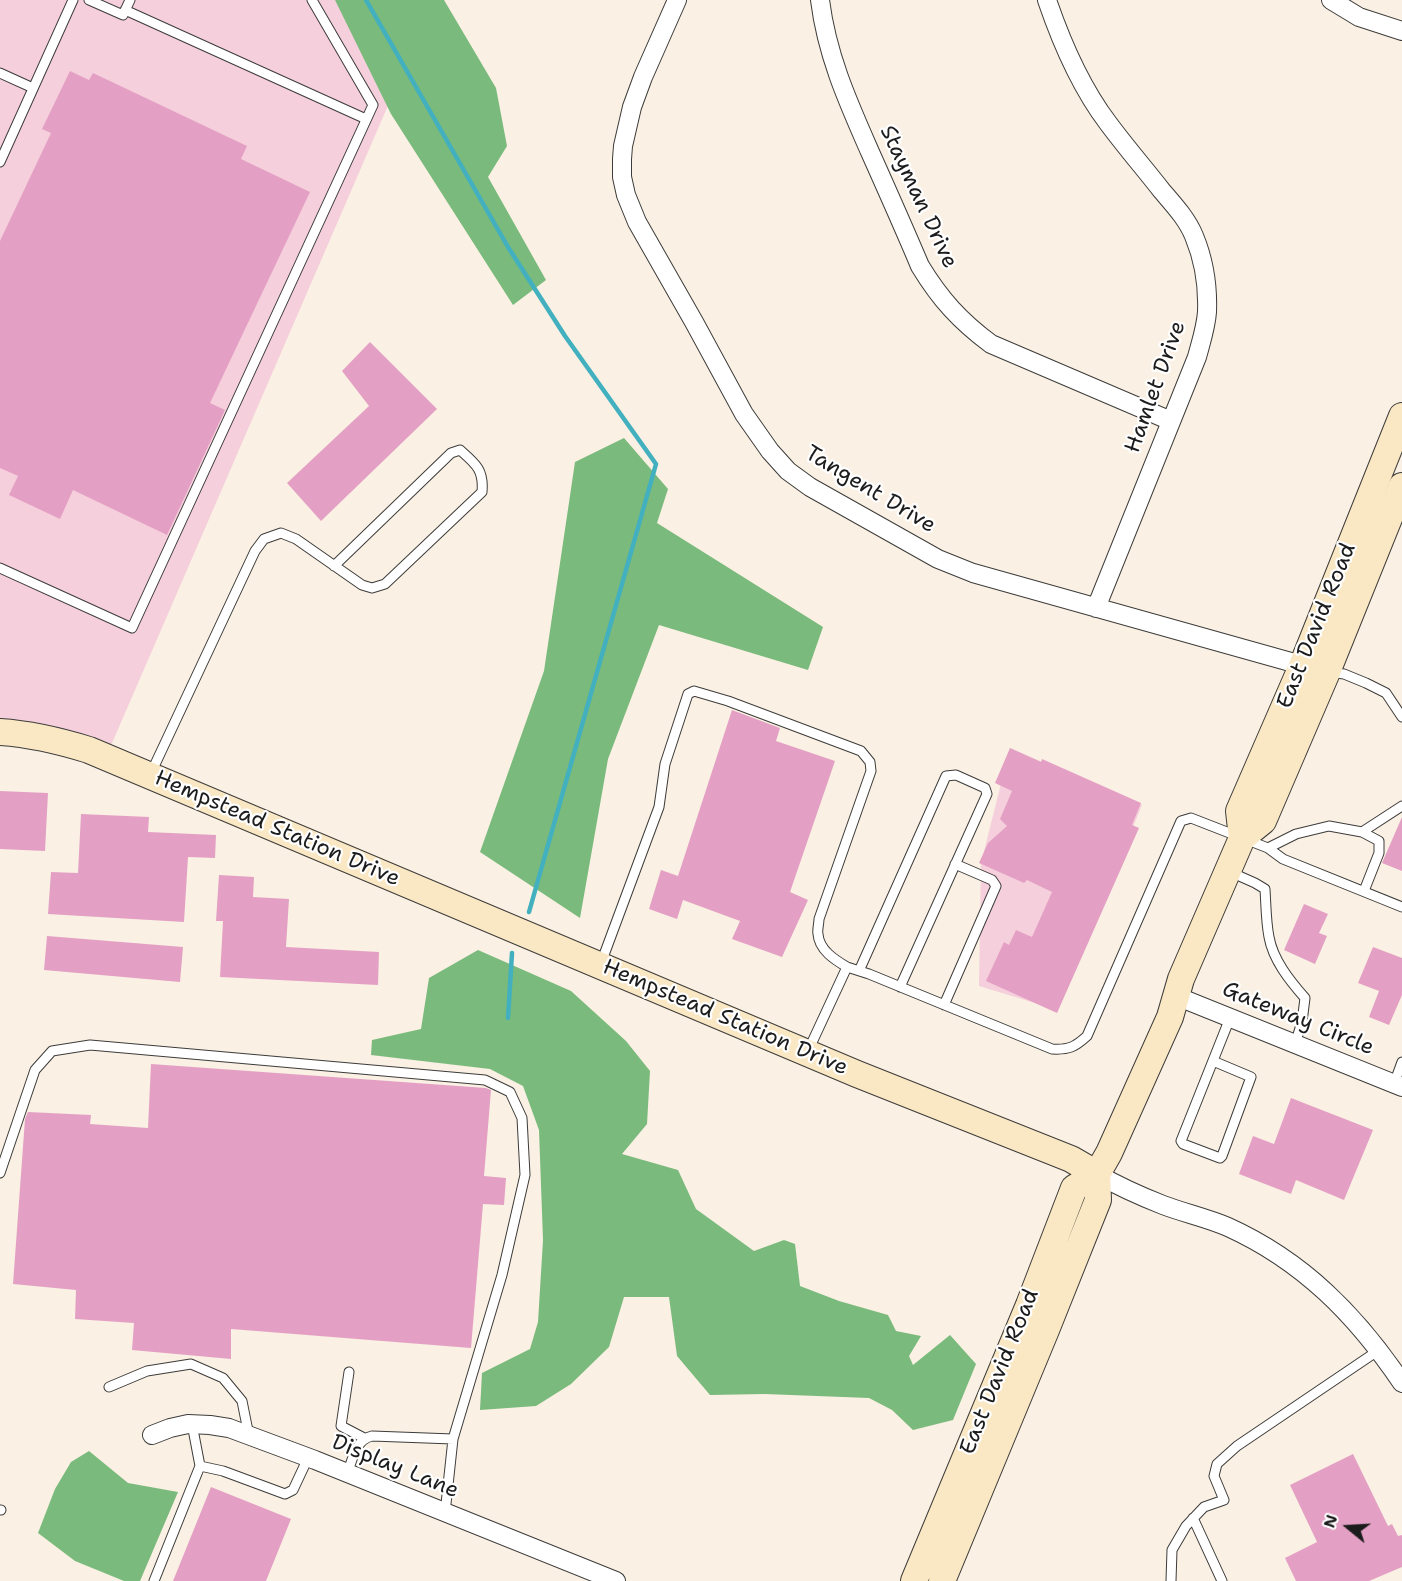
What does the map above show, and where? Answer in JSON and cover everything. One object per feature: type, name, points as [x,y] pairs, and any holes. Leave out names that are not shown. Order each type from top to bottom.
[{"type":"street","name":"Tangent Drive","points":[[677,0],[656,45],[632,107],[622,159],[622,177],[626,195],[636,222],[744,414],[770,451],[788,471],[828,498],[938,559],[973,573],[1327,672]]},
{"type":"street","name":"Stayman Drive","points":[[820,0],[828,48],[842,88],[920,266],[952,312],[991,344],[1171,421]]},
{"type":"street","name":"Hamlet Drive","points":[[1047,0],[1059,35],[1090,97],[1108,123],[1181,213],[1193,234],[1206,282],[1207,312],[1197,357],[1096,608]]},
{"type":"street","points":[[1331,0],[1359,17],[1402,31]]},
{"type":"street","name":"East David Road","points":[[1242,838],[1239,811],[1302,666],[1402,416]]},
{"type":"street","name":"East David Road","points":[[914,1581],[1029,1305],[1074,1188],[1097,1174],[1109,1152],[1170,1017],[1181,979],[1242,838],[1263,821],[1327,672],[1395,523],[1402,486]]},
{"type":"street","points":[[1364,512],[1395,523]]},
{"type":"street","name":"Hempstead Station Drive","points":[[0,732],[54,740],[89,750],[807,1053],[1071,1159],[1118,1186],[1227,1227],[1292,1264],[1329,1294],[1380,1350],[1402,1383]]},
{"type":"street","name":"Gateway Circle","points":[[1176,996],[1398,1085]]},
{"type":"street","name":"East David Road","points":[[942,1581],[1098,1200],[1097,1174]]},
{"type":"street","name":"Display Lane","points":[[152,1435],[170,1428],[192,1424],[220,1426],[347,1473],[616,1581]]},
{"type":"lane","points":[[0,162],[73,0]]},
{"type":"lane","points":[[89,0],[123,15],[130,0]]},
{"type":"lane","points":[[0,568],[132,628],[373,105],[312,0]]},
{"type":"lane","points":[[126,10],[366,119]]},
{"type":"lane","points":[[0,74],[33,88]]},
{"type":"lane","points":[[150,776],[255,551],[264,539],[281,533],[296,539],[334,566],[362,585],[372,588],[385,584],[482,492],[483,479],[477,464],[460,450],[451,453],[334,566]]},
{"type":"lane","points":[[1327,672],[1344,674],[1386,693],[1402,717]]},
{"type":"lane","points":[[600,965],[659,807],[664,764],[681,714],[688,694],[694,691],[728,701],[861,751],[870,762],[871,771],[819,919],[818,935],[821,945],[833,959],[847,967],[1052,1049],[1066,1050],[1077,1045],[1087,1036],[1181,821],[1191,818],[1268,848],[1283,859],[1402,907]]},
{"type":"lane","points":[[860,971],[946,776],[956,775],[985,788],[987,794],[900,987]]},
{"type":"lane","points":[[1362,832],[1402,806]]},
{"type":"lane","points":[[1268,848],[1296,834],[1329,825],[1362,832],[1379,841],[1379,853],[1364,891]]},
{"type":"lane","points":[[944,1005],[996,886],[992,880],[955,864]]},
{"type":"lane","points":[[1227,871],[1255,883],[1264,890],[1269,938],[1290,981],[1305,998],[1302,1022],[1295,1044]]},
{"type":"lane","points":[[807,1053],[847,967]]},
{"type":"lane","points":[[1213,1061],[1251,1077],[1220,1158],[1183,1144],[1181,1141],[1230,1018]]},
{"type":"lane","points":[[0,1173],[35,1070],[52,1051],[90,1045],[474,1079],[485,1080],[510,1092],[522,1118],[525,1175],[502,1275],[453,1438],[445,1513]]},
{"type":"lane","points":[[1398,1085],[1402,1062]]},
{"type":"lane","points":[[1171,1581],[1172,1550],[1186,1526],[1204,1507],[1224,1500],[1214,1476],[1217,1464],[1237,1446],[1380,1350]]},
{"type":"lane","points":[[109,1387],[147,1371],[191,1364],[223,1378],[242,1401],[249,1436]]},
{"type":"lane","points":[[349,1372],[341,1426],[364,1438]]},
{"type":"lane","points":[[154,1581],[200,1466],[192,1424]]},
{"type":"lane","points":[[347,1473],[359,1443],[364,1438],[372,1436],[453,1438]]},
{"type":"lane","points":[[200,1466],[224,1471],[285,1494],[293,1490],[308,1458]]},
{"type":"lane","points":[[1193,1518],[1221,1581]]},
{"type":"shaded area","points":[[0,0],[338,0],[390,101],[106,757],[0,732]]},
{"type":"shaded area","points":[[1010,748],[1142,805],[1058,1010],[979,986],[981,863]]},
{"type":"green space","points":[[335,0],[444,0],[496,88],[507,146],[488,177],[546,280],[513,305],[391,114]]},
{"type":"green space","points":[[624,438],[668,489],[657,523],[823,627],[808,670],[659,625],[608,759],[580,918],[480,852],[544,671],[575,462]]},
{"type":"green space","points":[[478,950],[571,991],[626,1041],[650,1071],[647,1124],[622,1154],[678,1170],[696,1209],[754,1251],[784,1240],[795,1244],[800,1286],[839,1301],[888,1315],[896,1331],[921,1336],[909,1356],[913,1365],[950,1335],[976,1364],[953,1420],[913,1430],[892,1410],[869,1398],[765,1394],[710,1395],[677,1356],[669,1297],[624,1297],[609,1347],[571,1384],[536,1406],[480,1410],[482,1373],[530,1349],[538,1322],[543,1240],[539,1130],[523,1086],[490,1069],[371,1055],[372,1040],[421,1029],[429,978]]},
{"type":"green space","points":[[89,1451],[128,1483],[178,1492],[140,1581],[124,1581],[75,1561],[38,1533],[55,1489],[71,1462]]},
{"type":"building","points":[[70,71],[89,80],[93,73],[247,146],[241,159],[310,192],[210,403],[225,410],[167,535],[73,490],[60,519],[9,495],[18,476],[0,468],[0,241],[51,133],[42,129]]},
{"type":"building","points":[[370,342],[437,409],[321,521],[287,483],[369,406],[342,371]]},
{"type":"building","points":[[732,710],[780,728],[776,741],[835,761],[790,892],[808,900],[782,957],[732,939],[740,921],[683,900],[677,919],[649,909],[661,870],[678,876]]},
{"type":"building","points":[[1010,748],[1041,762],[1042,759],[1141,803],[1132,825],[1139,828],[1057,1013],[986,981],[1004,942],[1009,945],[1016,930],[1032,937],[1052,892],[1027,880],[1024,883],[979,863],[988,843],[1007,826],[1000,819],[1012,791],[995,783]]},
{"type":"building","points":[[0,791],[48,793],[45,851],[0,849]]},
{"type":"building","points":[[81,814],[149,817],[148,832],[216,835],[215,858],[188,857],[184,922],[48,914],[51,872],[78,873]]},
{"type":"building","points":[[1402,817],[1402,871],[1382,863]]},
{"type":"building","points":[[219,875],[254,877],[253,897],[289,899],[286,947],[379,952],[378,985],[220,977],[223,921],[216,921]]},
{"type":"building","points":[[1304,904],[1328,914],[1319,933],[1327,936],[1315,964],[1284,950]]},
{"type":"building","points":[[47,936],[183,947],[180,982],[44,970]]},
{"type":"building","points":[[1373,947],[1402,958],[1402,995],[1389,1025],[1369,1017],[1379,991],[1358,983]]},
{"type":"building","points":[[151,1064],[491,1090],[484,1176],[506,1178],[504,1205],[483,1204],[471,1348],[231,1329],[231,1359],[132,1350],[134,1323],[75,1319],[76,1290],[13,1284],[25,1119],[28,1112],[91,1115],[90,1124],[148,1128]]},
{"type":"building","points":[[1291,1098],[1373,1130],[1344,1200],[1296,1180],[1291,1194],[1239,1174],[1253,1136],[1274,1144]]},
{"type":"building","points":[[1353,1454],[1388,1526],[1392,1524],[1398,1536],[1402,1535],[1402,1567],[1369,1581],[1296,1581],[1285,1558],[1317,1542],[1290,1485]]},
{"type":"building","points":[[211,1487],[291,1519],[266,1581],[173,1581]]},
{"type":"waterway","points":[[366,0],[508,247],[565,336],[656,464],[529,912]]},
{"type":"waterway","points":[[508,1018],[512,953]]}]
